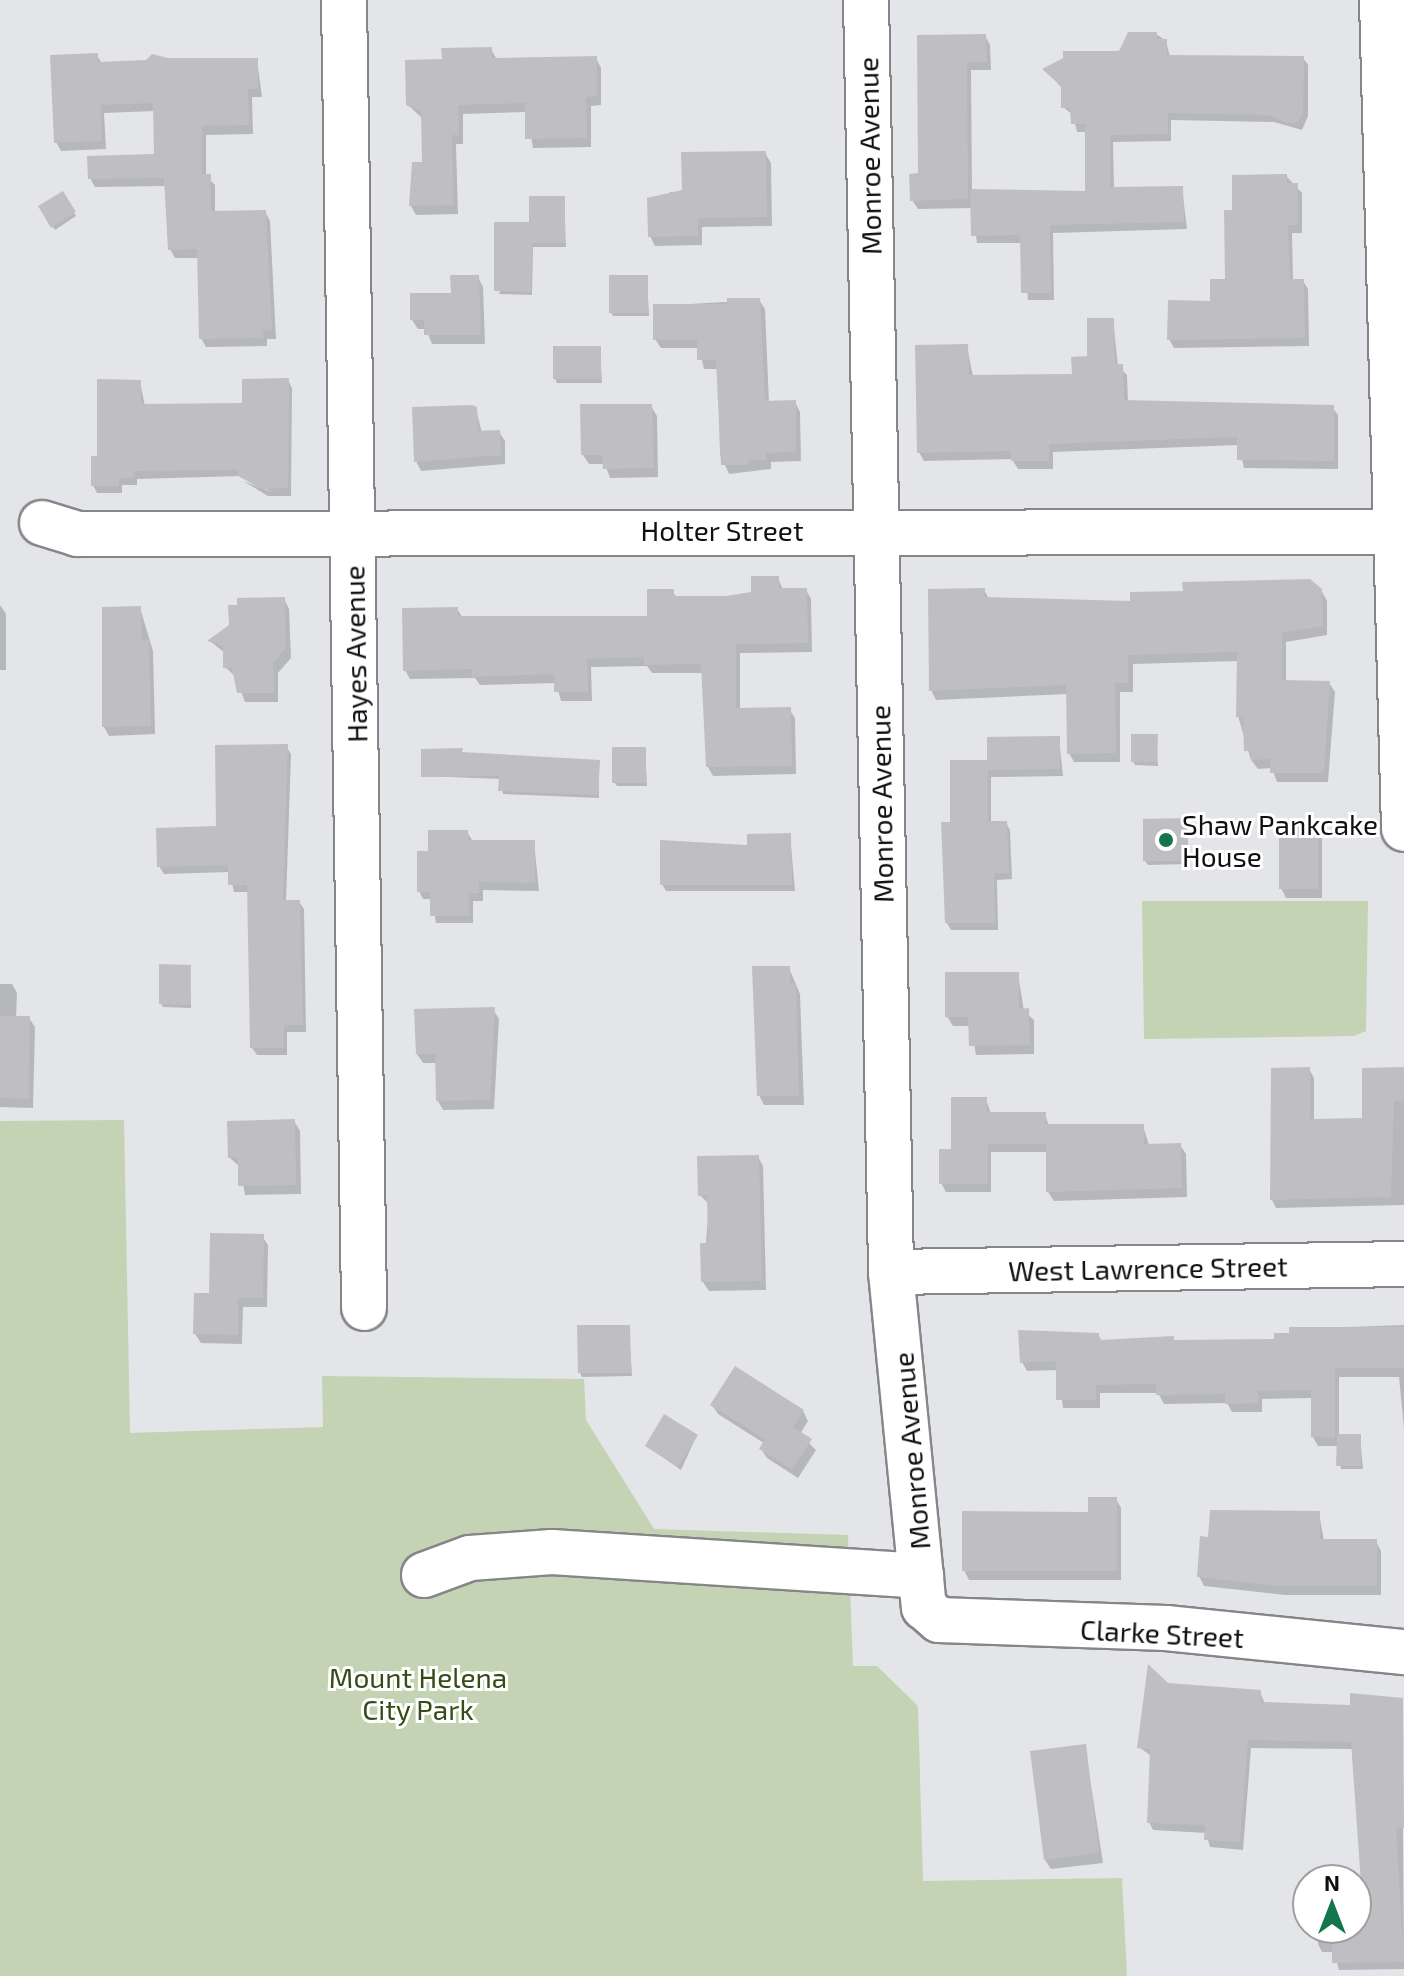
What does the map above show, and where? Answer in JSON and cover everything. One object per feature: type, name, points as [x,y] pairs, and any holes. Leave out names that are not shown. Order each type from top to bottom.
[{"type":"street","name":"Hayes Avenue","points":[[344,0],[364,1308]]},
{"type":"street","name":"Monroe Avenue","points":[[866,0],[891,1272],[923,1591]]},
{"type":"street","points":[[1382,0],[1400,532],[1404,829]]},
{"type":"street","name":"Holter Street","points":[[42,523],[77,534],[354,529],[1400,532]]},
{"type":"street","name":"West Lawrence Street","points":[[891,1272],[1404,1264]]},
{"type":"street","name":"Clarke Street","points":[[424,1575],[470,1558],[552,1552],[923,1591],[939,1620],[1166,1628],[1404,1652]]},
{"type":"green space","points":[[1142,901],[1368,901],[1366,1031],[1354,1036],[1144,1039]]},
{"type":"green space","name":"Mount Helena City Park","points":[[124,1120],[130,1433],[323,1427],[322,1376],[584,1379],[586,1420],[654,1529],[848,1535],[853,1666],[877,1666],[918,1706],[923,1881],[1122,1878],[1127,1976],[0,1976],[0,1121]]},
{"type":"building","points":[[1128,32],[1157,32],[1157,39],[1167,39],[1167,55],[1304,56],[1303,113],[1297,123],[1287,123],[1268,115],[1168,113],[1168,134],[1110,135],[1110,187],[1183,186],[1184,222],[1050,225],[1051,293],[1021,293],[1020,235],[971,236],[970,189],[1085,191],[1085,124],[1071,124],[1070,108],[1061,108],[1061,86],[1042,69],[1063,58],[1063,51],[1119,51]]},
{"type":"building","points":[[986,34],[987,62],[967,62],[968,199],[910,201],[909,174],[918,173],[917,35]]},
{"type":"building","points":[[492,47],[492,58],[597,56],[597,96],[586,97],[587,138],[525,139],[525,103],[458,105],[459,135],[452,135],[453,205],[409,206],[412,162],[422,162],[421,112],[406,105],[405,60],[442,59],[441,48]]},
{"type":"building","points":[[98,53],[98,62],[146,60],[152,54],[168,58],[258,58],[258,89],[248,89],[249,125],[202,126],[202,174],[211,174],[211,211],[266,210],[272,330],[263,331],[263,338],[199,339],[197,249],[168,250],[164,178],[88,179],[87,156],[154,154],[153,103],[101,105],[102,141],[54,143],[50,55]]},
{"type":"building","points":[[766,151],[767,217],[698,218],[698,236],[648,237],[647,198],[682,190],[681,152]]},
{"type":"building","points":[[1287,174],[1287,183],[1298,183],[1298,225],[1288,225],[1290,279],[1304,279],[1305,338],[1167,340],[1168,300],[1210,301],[1210,279],[1225,279],[1224,210],[1232,210],[1232,175]]},
{"type":"building","points":[[63,191],[76,212],[51,228],[38,206]]},
{"type":"building","points":[[529,196],[565,196],[565,243],[532,243],[531,292],[494,291],[494,222],[529,222]]},
{"type":"building","points":[[450,275],[479,275],[481,335],[424,335],[424,320],[410,320],[410,293],[451,293]]},
{"type":"building","points":[[609,275],[648,275],[648,313],[609,313]]},
{"type":"building","points":[[727,298],[760,298],[765,401],[796,400],[796,452],[766,453],[767,460],[748,460],[748,465],[721,465],[716,360],[697,360],[697,340],[653,340],[653,304],[727,304]]},
{"type":"building","points":[[1087,318],[1114,318],[1115,364],[1123,364],[1124,400],[1334,405],[1334,461],[1237,460],[1237,437],[1049,444],[1049,461],[1011,461],[1011,451],[917,453],[915,345],[968,344],[969,375],[1072,374],[1071,357],[1087,356]]},
{"type":"building","points":[[553,346],[601,346],[601,379],[553,379]]},
{"type":"building","points":[[289,378],[288,488],[262,489],[238,476],[238,470],[134,471],[134,478],[119,478],[119,486],[91,486],[91,456],[97,456],[97,379],[141,380],[141,404],[242,403],[242,379]]},
{"type":"building","points":[[580,404],[652,404],[654,468],[603,469],[602,455],[581,455]]},
{"type":"building","points":[[412,407],[477,407],[478,431],[500,430],[501,455],[414,462]]},
{"type":"building","points":[[751,576],[779,576],[779,588],[807,588],[808,643],[736,644],[736,708],[791,707],[792,766],[706,767],[701,664],[644,665],[644,657],[587,659],[588,692],[554,692],[554,674],[472,677],[472,669],[403,671],[402,608],[458,607],[458,616],[647,616],[647,589],[674,589],[674,596],[726,596],[751,592]]},
{"type":"building","points":[[1310,579],[1322,589],[1323,626],[1282,633],[1282,680],[1330,681],[1324,773],[1270,773],[1270,759],[1251,760],[1251,751],[1244,751],[1243,717],[1236,717],[1237,652],[1128,655],[1128,683],[1115,683],[1116,753],[1067,754],[1066,685],[929,691],[928,589],[985,588],[985,597],[1130,601],[1130,592],[1183,591],[1182,582]]},
{"type":"building","points":[[285,597],[286,648],[273,663],[274,693],[237,693],[232,668],[223,668],[223,646],[207,641],[229,625],[228,605],[237,605],[237,598]]},
{"type":"building","points":[[141,606],[142,640],[149,640],[151,726],[102,727],[102,607]]},
{"type":"building","points":[[1131,734],[1158,734],[1157,762],[1131,762]]},
{"type":"building","points":[[1060,736],[1060,769],[988,770],[988,821],[1007,821],[1009,873],[994,873],[995,923],[945,923],[941,822],[950,822],[950,760],[987,760],[987,737]]},
{"type":"building","points":[[288,744],[283,900],[300,900],[303,1025],[284,1025],[284,1048],[250,1048],[247,885],[228,885],[228,865],[157,867],[156,828],[216,826],[215,745]]},
{"type":"building","points":[[612,747],[646,747],[646,783],[612,783]]},
{"type":"building","points":[[463,748],[462,752],[600,760],[598,795],[498,791],[499,776],[421,777],[421,749]]},
{"type":"building","name":"Shaw Pankcake House","points":[[1188,818],[1188,861],[1143,861],[1143,819]]},
{"type":"building","points":[[1279,822],[1318,822],[1318,889],[1279,889]]},
{"type":"building","points":[[428,830],[468,830],[468,840],[535,840],[535,883],[479,882],[479,893],[469,893],[469,916],[430,916],[430,892],[417,892],[417,851],[428,851]]},
{"type":"building","points":[[791,833],[792,885],[660,885],[660,840],[747,845],[747,834]]},
{"type":"building","points":[[159,964],[191,965],[190,1005],[159,1004]]},
{"type":"building","points":[[752,966],[790,966],[790,983],[796,983],[799,1096],[757,1096]]},
{"type":"building","points":[[945,972],[1019,972],[1019,1009],[1029,1008],[1030,1045],[969,1046],[968,1017],[945,1017]]},
{"type":"building","points":[[495,1007],[490,1100],[436,1101],[435,1054],[416,1054],[414,1009]]},
{"type":"building","points":[[0,1016],[30,1016],[29,1099],[0,1098]]},
{"type":"building","points":[[1310,1067],[1310,1119],[1362,1118],[1362,1068],[1404,1067],[1404,1101],[1394,1101],[1391,1197],[1270,1200],[1271,1068]]},
{"type":"building","points":[[951,1097],[987,1097],[987,1112],[1046,1112],[1046,1144],[988,1144],[988,1184],[939,1184],[939,1149],[951,1149]]},
{"type":"building","points":[[295,1119],[296,1185],[238,1186],[238,1158],[228,1158],[227,1121]]},
{"type":"building","points":[[1046,1124],[1144,1124],[1144,1144],[1181,1143],[1182,1188],[1046,1192]]},
{"type":"building","points":[[759,1155],[762,1281],[701,1282],[700,1243],[708,1243],[707,1195],[698,1196],[697,1156]]},
{"type":"building","points":[[210,1233],[264,1234],[263,1298],[238,1298],[238,1335],[193,1334],[194,1293],[209,1293]]},
{"type":"building","points":[[577,1325],[630,1325],[631,1373],[578,1373]]},
{"type":"building","points":[[1289,1327],[1404,1327],[1404,1368],[1335,1368],[1335,1438],[1311,1437],[1311,1390],[1258,1391],[1258,1403],[1225,1404],[1225,1394],[1156,1395],[1156,1384],[1096,1385],[1096,1400],[1056,1400],[1056,1361],[1020,1363],[1018,1330],[1099,1333],[1099,1340],[1174,1336],[1174,1340],[1274,1339],[1274,1333],[1289,1333]]},
{"type":"building","points":[[735,1366],[804,1410],[793,1427],[812,1439],[792,1469],[759,1449],[765,1439],[710,1405]]},
{"type":"building","points":[[664,1414],[698,1435],[678,1467],[645,1446]]},
{"type":"building","points":[[1337,1434],[1361,1434],[1361,1466],[1336,1466]]},
{"type":"building","points":[[1088,1497],[1117,1497],[1117,1571],[962,1571],[962,1511],[1088,1512]]},
{"type":"building","points":[[1210,1510],[1320,1511],[1320,1539],[1377,1539],[1377,1586],[1278,1586],[1197,1577],[1200,1536],[1208,1537]]},
{"type":"building","points":[[1148,1664],[1168,1683],[1261,1690],[1261,1702],[1350,1705],[1350,1693],[1403,1698],[1404,1828],[1396,1828],[1404,1962],[1332,1963],[1332,1944],[1372,1944],[1372,1864],[1360,1864],[1351,1742],[1248,1740],[1240,1842],[1204,1840],[1205,1825],[1147,1823],[1150,1749],[1137,1748]]},
{"type":"building","points":[[1086,1744],[1099,1853],[1044,1860],[1030,1751]]},
{"type":"place","name":"Shaw Pankcake House","points":[[1166,840]]}]
